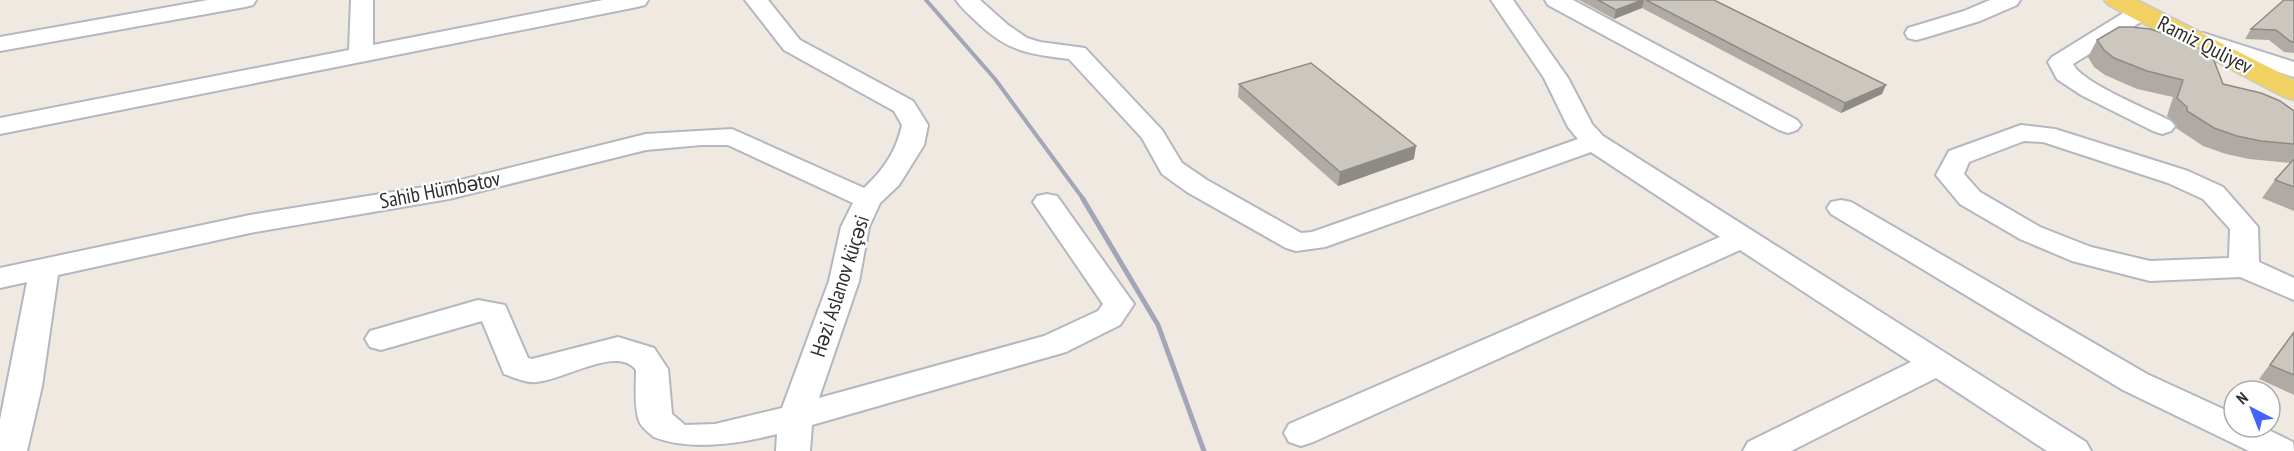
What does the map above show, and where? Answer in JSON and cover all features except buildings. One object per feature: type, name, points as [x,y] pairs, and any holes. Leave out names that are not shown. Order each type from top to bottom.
[{"type":"main road","name":"Ramiz Quliyev","points":[[2117,0],[2294,91]]},
{"type":"street","points":[[0,44],[245,0]]},
{"type":"street","points":[[361,54],[362,0]]},
{"type":"street","points":[[0,126],[637,0]]},
{"type":"street","name":"Həzi Aslanov küçəsi","points":[[756,0],[792,45],[904,106],[915,125],[911,145],[889,178],[868,200],[855,227],[844,280],[796,417],[793,451]]},
{"type":"street","points":[[967,0],[1009,37],[1038,49],[1060,49],[1077,53],[1153,135],[1171,168],[1197,186],[1296,242],[1316,242],[1594,142]]},
{"type":"street","points":[[1502,0],[1556,78],[1581,127],[1594,142],[2074,451]]},
{"type":"street","points":[[1556,0],[1788,125]]},
{"type":"street","points":[[1916,33],[1972,16],[2009,0]]},
{"type":"street","points":[[2141,12],[2060,62],[2066,75],[2090,90],[2162,126]]},
{"type":"street","points":[[2184,34],[2294,70]]},
{"type":"street","points":[[2244,267],[2244,227],[2212,193],[2178,177],[2046,134],[2021,133],[1959,157],[1950,175],[1970,198],[2030,233],[2082,254],[2151,271],[2244,267],[2294,290]]},
{"type":"street","name":"Sahib Hümbətov","points":[[0,278],[250,224],[449,191],[646,142],[701,137],[732,137],[868,200]]},
{"type":"street","points":[[381,339],[478,310],[494,312],[515,366],[532,371],[618,348],[643,356],[652,369],[655,419],[678,438],[715,437],[796,417],[1055,344],[1108,318],[1119,304],[1047,202]]},
{"type":"street","points":[[1841,208],[2135,382],[2281,451]]},
{"type":"street","points":[[1300,433],[1742,238]]},
{"type":"street","points":[[10,451],[13,390],[44,268]]},
{"type":"street","points":[[1760,451],[1937,363]]},
{"type":"railway","points":[[926,0],[995,79],[1084,200]]},
{"type":"railway","points":[[1083,199],[1158,325],[1204,451]]}]
